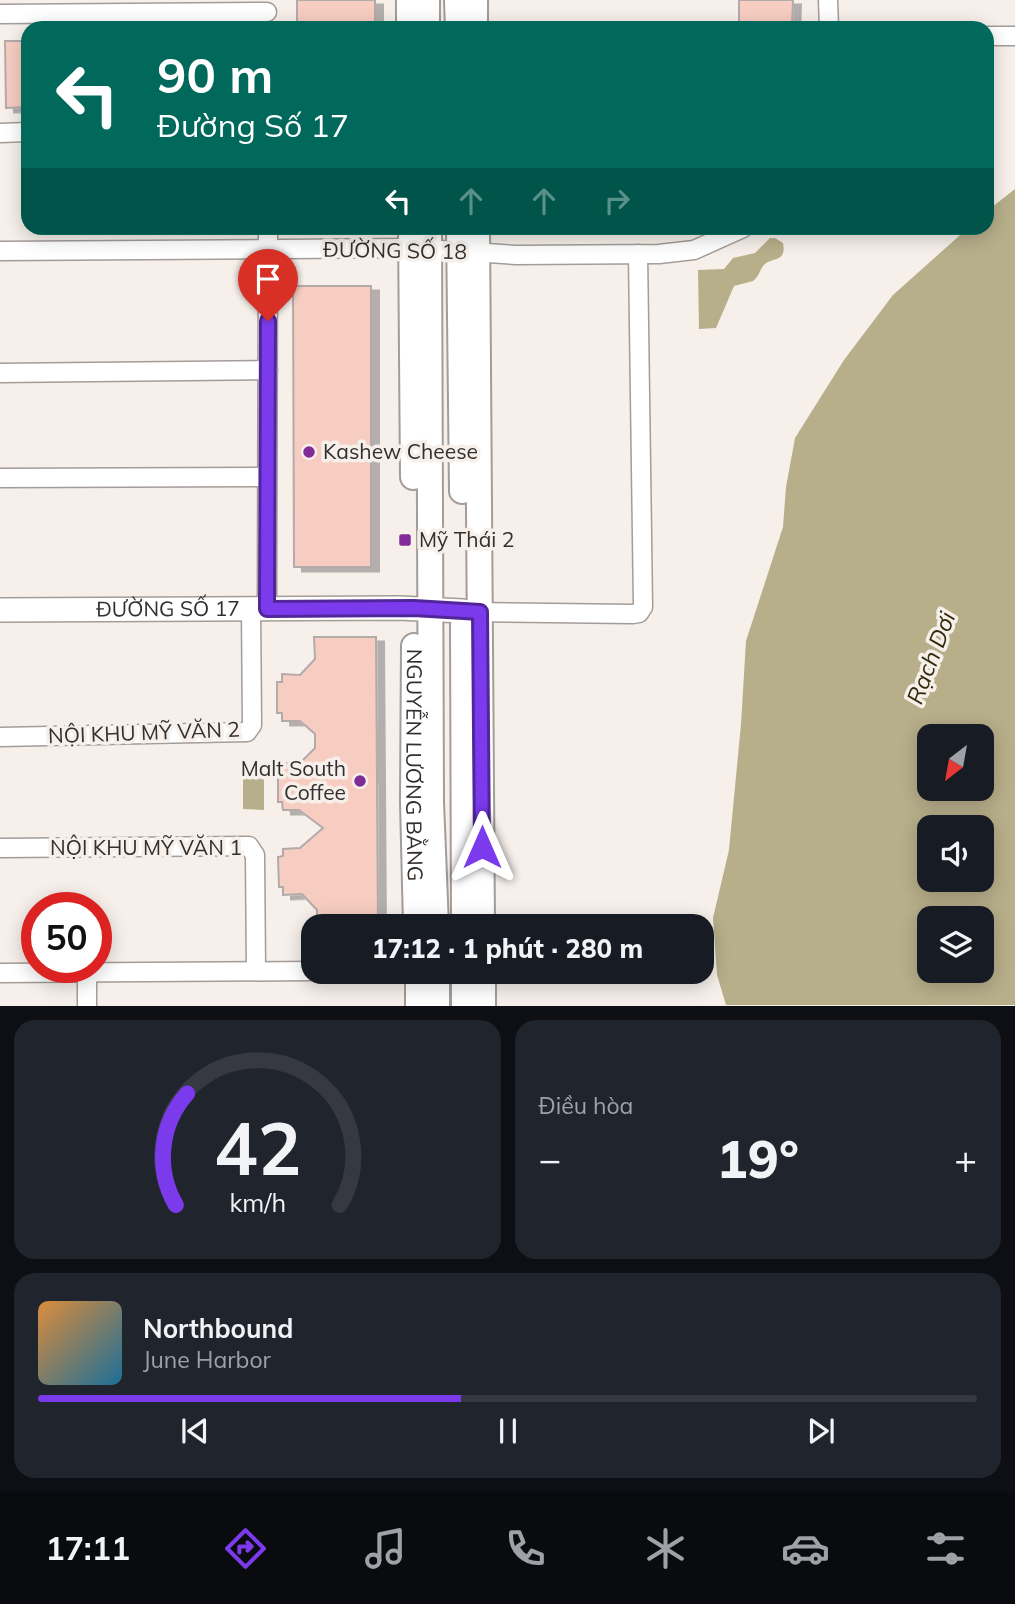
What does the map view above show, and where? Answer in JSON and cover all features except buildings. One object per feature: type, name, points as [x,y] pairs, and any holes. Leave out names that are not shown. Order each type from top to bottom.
[{"type":"main road","points":[[409,0],[409,21]]},
{"type":"main road","points":[[427,0],[427,21]]},
{"type":"main road","points":[[457,0],[458,21]]},
{"type":"main road","points":[[475,0],[475,21]]},
{"type":"main road","name":"NGUYỄN LƯƠNG BẰNG","points":[[420,238],[422,609],[436,914]]},
{"type":"main road","points":[[465,244],[471,612],[482,914]]},
{"type":"main road","name":"NGUYỄN LƯƠNG BẰNG","points":[[416,914],[413,802],[422,609]]},
{"type":"main road","points":[[464,914],[471,612]]},
{"type":"main road","points":[[418,984],[418,1006]]},
{"type":"main road","points":[[437,984],[438,1006]]},
{"type":"main road","points":[[464,984],[464,1006]]},
{"type":"main road","points":[[483,984],[483,1006]]},
{"type":"street","points":[[828,0],[829,21]]},
{"type":"street","points":[[0,14],[267,13]]},
{"type":"street","points":[[994,36],[1015,36]]},
{"type":"street","points":[[0,132],[21,132]]},
{"type":"street","points":[[259,609],[268,477],[268,235]]},
{"type":"street","name":"ĐƯỜNG SỐ 18","points":[[0,251],[268,249],[420,238],[465,244],[516,256],[638,254],[694,250],[727,235]]},
{"type":"street","points":[[471,612],[633,614],[643,607],[638,254]]},
{"type":"street","points":[[0,373],[268,370]]},
{"type":"street","points":[[0,478],[268,477]]},
{"type":"street","name":"NỘI KHU MỸ VĂN 2","points":[[0,737],[247,732],[252,725],[259,609]]},
{"type":"street","name":"ĐƯỜNG SỐ 17","points":[[0,610],[422,609],[471,612]]},
{"type":"street","name":"NỘI KHU MỸ VĂN 1","points":[[0,848],[249,846],[255,855],[256,971]]},
{"type":"street","points":[[112,973],[301,971]]},
{"type":"street","points":[[0,973],[21,973]]},
{"type":"street","points":[[87,983],[88,1006]]},
{"type":"water","name":"Rạch Dơi","points":[[1015,189],[1015,1005],[726,1005],[717,975],[714,914],[729,850],[746,641],[783,527],[786,487],[795,438],[844,360],[893,295],[960,235],[994,235],[994,206]]},
{"type":"water","points":[[770,238],[783,243],[781,257],[766,263],[753,281],[734,286],[716,328],[699,329],[698,270],[724,269],[733,258],[755,253]]},
{"type":"water","points":[[264,766],[264,810],[243,809],[243,767]]},
{"type":"place","name":"Kashew Cheese","points":[[309,452]]},
{"type":"place","name":"Mỹ Thái 2","points":[[405,540]]},
{"type":"place","name":"Malt South Coffee","points":[[360,781]]},
{"type":"route","points":[[268,321],[267,609],[414,608],[480,612],[482,847]]}]
